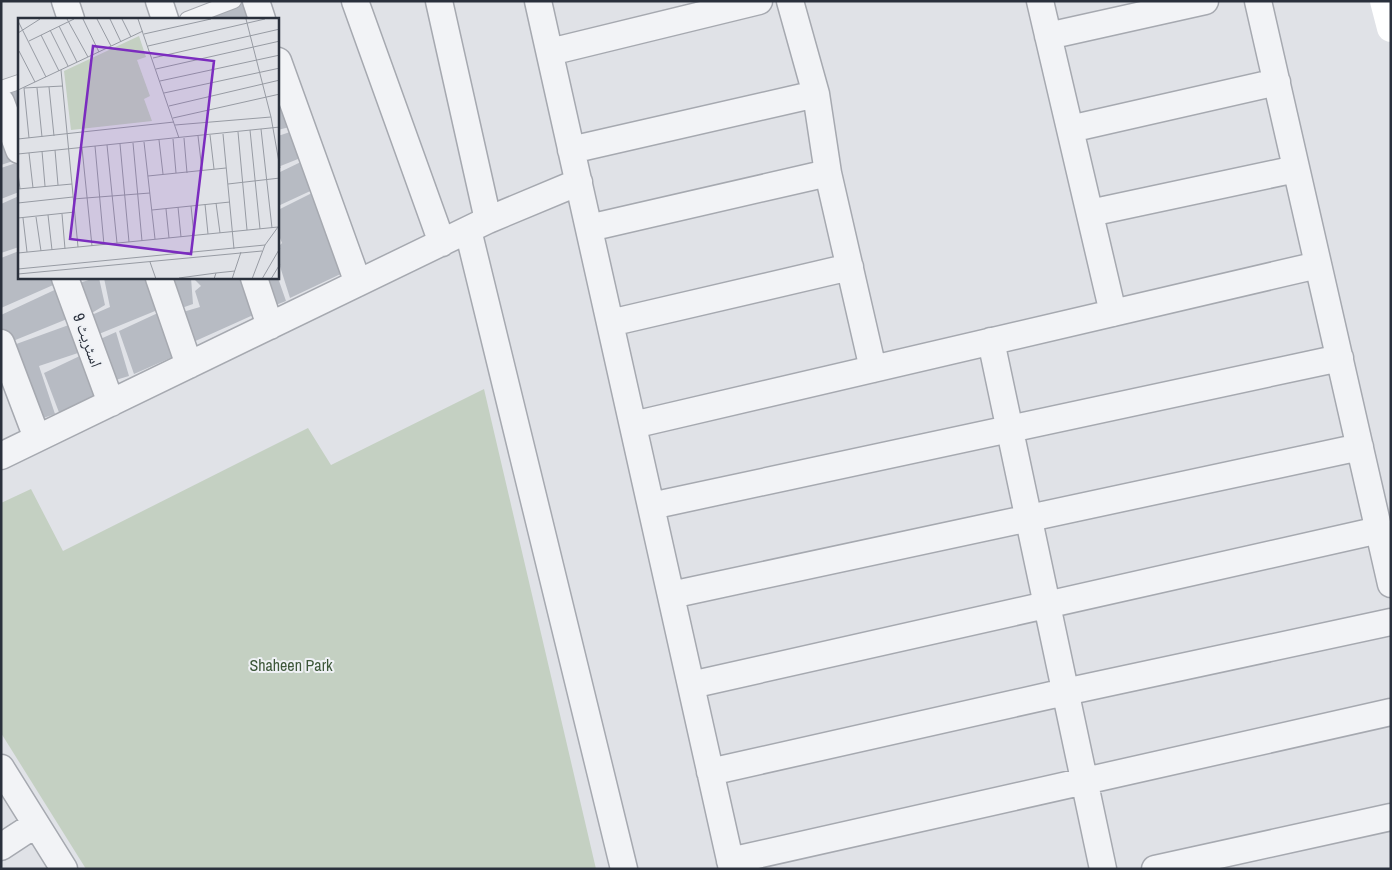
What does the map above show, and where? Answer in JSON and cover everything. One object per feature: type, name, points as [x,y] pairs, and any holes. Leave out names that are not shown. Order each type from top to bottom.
[{"type":"street","points":[[66,1],[72,18]]},
{"type":"street","points":[[159,1],[165,18]]},
{"type":"street","points":[[256,1],[262,18]]},
{"type":"street","points":[[355,1],[442,243]]},
{"type":"street","points":[[439,1],[478,225],[624,869]]},
{"type":"street","points":[[538,1],[571,150],[580,182],[731,865],[1391,712]]},
{"type":"street","points":[[550,52],[759,1]]},
{"type":"street","points":[[790,1],[816,94],[828,173],[873,369]]},
{"type":"street","points":[[1040,1],[1113,313]]},
{"type":"street","points":[[1048,36],[1205,1]]},
{"type":"street","points":[[1258,1],[1391,584]]},
{"type":"street","points":[[1384,1],[1391,28]]},
{"type":"street","points":[[279,64],[358,283]]},
{"type":"street","points":[[1070,130],[1277,82]]},
{"type":"street","points":[[571,150],[816,94]]},
{"type":"street","points":[[1,102],[18,147]]},
{"type":"street","points":[[1090,213],[1296,168]]},
{"type":"street","points":[[589,228],[828,173]]},
{"type":"street","points":[[1,456],[478,225],[580,182]]},
{"type":"street","points":[[633,425],[1318,265]]},
{"type":"street","points":[[610,323],[850,267]]},
{"type":"street","name":"اسٹریٹ 9","points":[[65,279],[111,403]]},
{"type":"street","points":[[159,279],[189,365]]},
{"type":"street","points":[[254,279],[270,326]]},
{"type":"street","points":[[991,341],[1103,869]]},
{"type":"street","points":[[1,343],[37,438]]},
{"type":"street","points":[[651,506],[1340,358]]},
{"type":"street","points":[[671,595],[1360,448]]},
{"type":"street","points":[[691,685],[1378,530]]},
{"type":"street","points":[[710,772],[1065,692],[1391,622]]},
{"type":"street","points":[[1,768],[64,869]]},
{"type":"street","points":[[1155,869],[1198,864],[1391,817]]},
{"type":"street","points":[[1,847],[36,824]]},
{"type":"lane","points":[[189,18],[234,1]]},
{"type":"lane","points":[[1,88],[18,82]]},
{"type":"green space","name":"Shaheen Park","points":[[484,389],[596,869],[86,869],[1,733],[1,503],[31,489],[63,551],[308,428],[331,465]]},
{"type":"building","points":[[245,1],[254,18],[202,18]]},
{"type":"building","points":[[18,88],[18,125],[11,92]]},
{"type":"building","points":[[281,98],[293,126],[279,130],[279,100]]},
{"type":"building","points":[[1,130],[18,159],[1,165]]},
{"type":"building","points":[[290,132],[303,157],[279,167],[279,136]]},
{"type":"building","points":[[307,159],[319,187],[279,206],[279,173]]},
{"type":"building","points":[[18,162],[18,192],[1,199],[1,168]]},
{"type":"building","points":[[316,191],[347,271],[290,298],[279,263],[279,246],[282,243],[279,236],[279,210]]},
{"type":"building","points":[[18,196],[18,247],[1,253],[1,204]]},
{"type":"building","points":[[18,251],[18,279],[59,279],[60,282],[1,308],[1,258]]},
{"type":"building","points":[[92,279],[99,279],[105,305],[77,322],[73,285]]},
{"type":"building","points":[[104,279],[151,279],[160,309],[94,336],[87,317],[110,307]]},
{"type":"building","points":[[173,279],[191,279],[193,304],[176,310],[166,287]]},
{"type":"building","points":[[194,279],[250,279],[262,311],[191,343],[176,314],[200,307],[195,291],[201,286]]},
{"type":"building","points":[[260,279],[278,279],[286,301],[268,308]]},
{"type":"building","points":[[63,286],[72,317],[8,343],[1,328],[1,315]]},
{"type":"building","points":[[160,312],[177,355],[134,374],[119,331]]},
{"type":"building","points":[[77,322],[84,351],[39,366],[55,414],[35,421],[8,347]]},
{"type":"building","points":[[116,332],[129,376],[109,382],[87,345]]},
{"type":"building","points":[[86,353],[105,396],[60,415],[44,373]]}]
